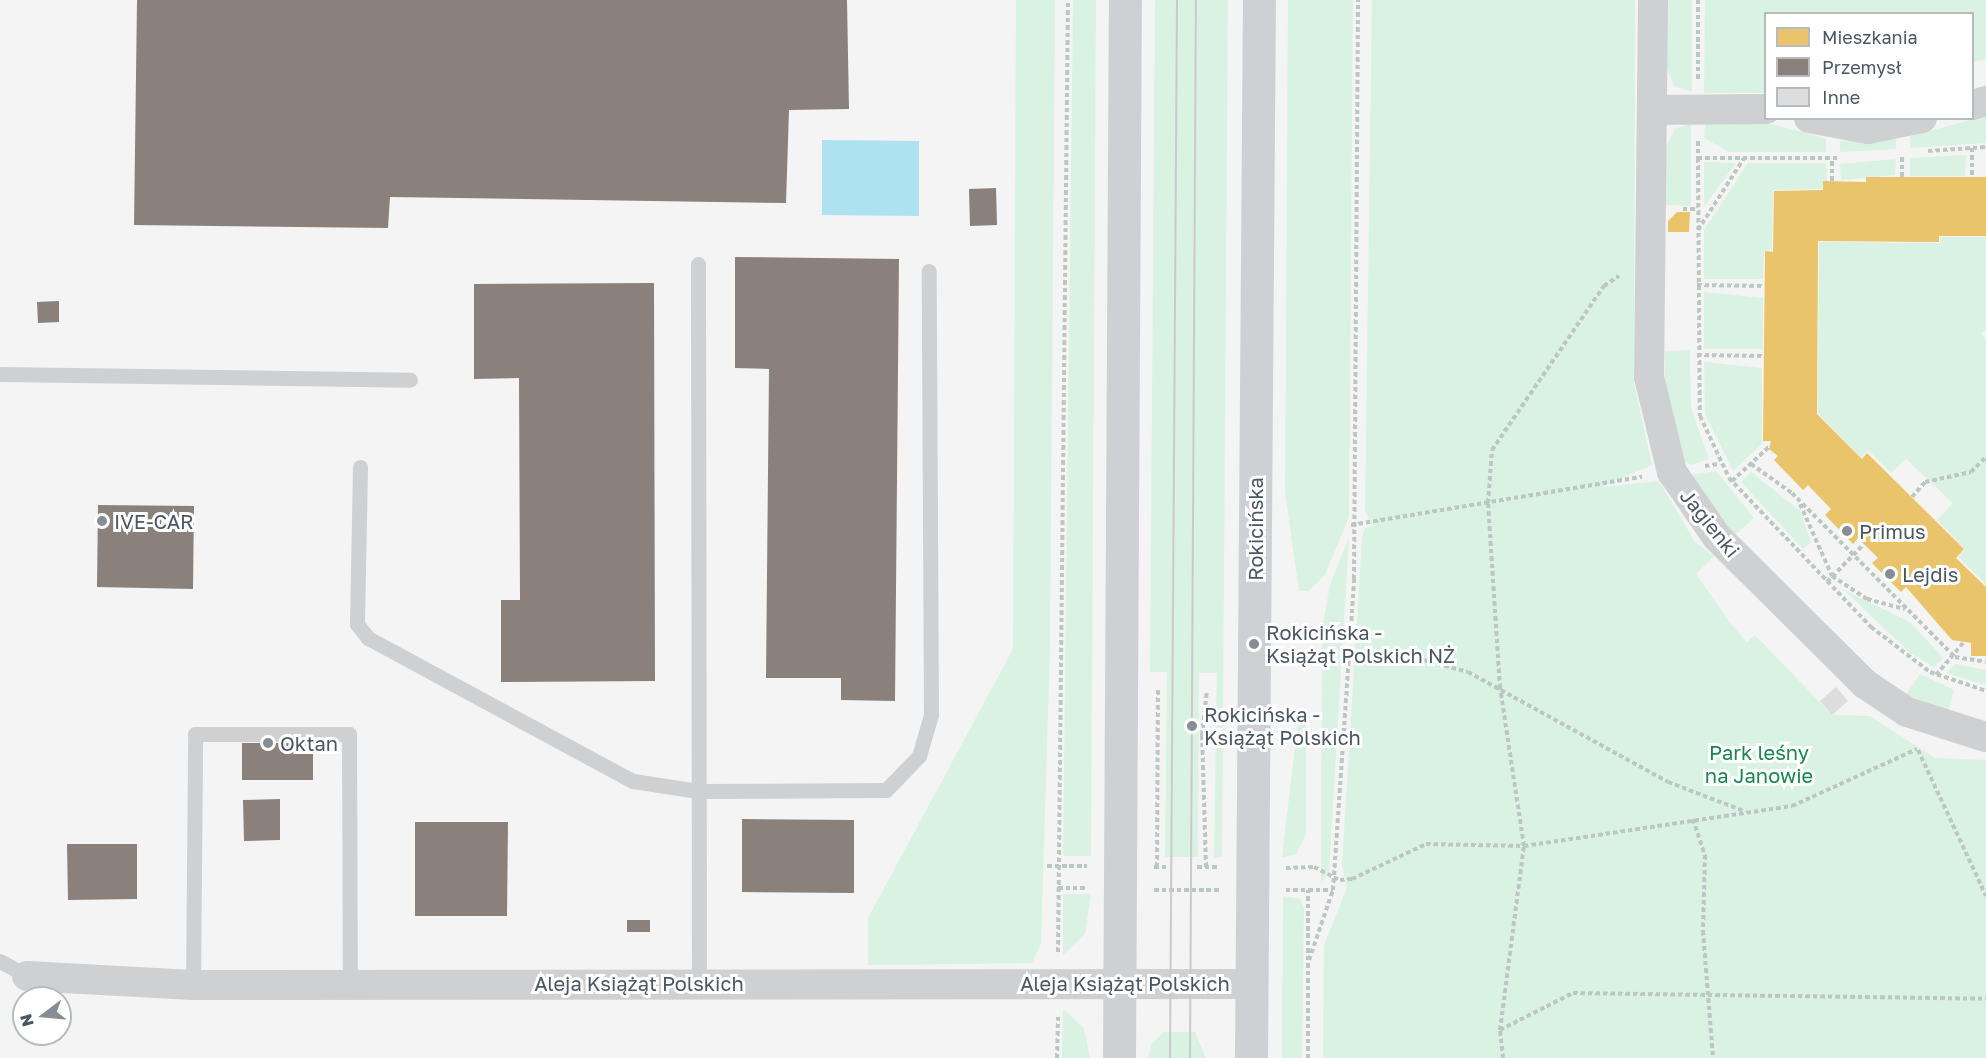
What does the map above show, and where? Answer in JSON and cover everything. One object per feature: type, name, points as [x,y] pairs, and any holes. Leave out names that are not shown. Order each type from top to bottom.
[{"type":"main road","points":[[1119,1058],[1125,0]]},
{"type":"main road","name":"Rokicińska","points":[[1251,1058],[1259,0]]},
{"type":"street","name":"Jagienki","points":[[1653,0],[1649,377],[1672,472],[1717,537],[1865,684],[1907,712],[1973,735]]},
{"type":"street","points":[[1653,110],[1764,109]]},
{"type":"street","points":[[1820,120],[1868,129],[1912,120]]},
{"type":"street","name":"Aleja Książąt Polskich","points":[[27,976],[193,985],[1251,984]]},
{"type":"lane","points":[[698,264],[699,983]]},
{"type":"lane","points":[[360,467],[357,624],[368,638],[633,781],[698,791],[886,790],[919,756],[931,715],[929,271]]},
{"type":"lane","points":[[0,374],[410,380]]},
{"type":"lane","points":[[193,985],[195,734],[349,734],[350,984]]},
{"type":"lane","points":[[0,961],[27,976]]},
{"type":"path","points":[[1058,961],[1068,0]]},
{"type":"path","points":[[1309,960],[1333,890],[1347,658],[1353,525],[1358,0]]},
{"type":"path","points":[[1925,151],[1986,147]]},
{"type":"path","points":[[1972,148],[1972,177]]},
{"type":"path","points":[[1893,154],[1913,152]]},
{"type":"path","points":[[1843,157],[1698,158],[1697,406],[1719,464],[1732,481],[1827,582],[1891,645],[1936,675],[1986,691]]},
{"type":"path","points":[[1697,230],[1745,158]]},
{"type":"path","points":[[1503,1058],[1500,1030],[1524,846],[1500,688],[1488,503],[1492,450],[1604,286],[1652,256]]},
{"type":"path","points":[[1697,285],[1764,286]]},
{"type":"path","points":[[1697,355],[1764,356]]},
{"type":"path","points":[[1732,481],[1770,446]]},
{"type":"path","points":[[1912,497],[1925,482],[1971,472],[1986,457]]},
{"type":"path","points":[[1353,525],[1719,464]]},
{"type":"path","points":[[1751,464],[1799,501],[1852,557],[1954,656],[1986,662]]},
{"type":"path","points":[[1799,501],[1832,576],[1867,599],[1908,610]]},
{"type":"path","points":[[1827,582],[1864,544]]},
{"type":"path","points":[[1936,675],[1964,643]]},
{"type":"path","points":[[1347,658],[1401,654],[1468,672],[1668,782],[1745,812]]},
{"type":"path","points":[[1157,867],[1158,689]]},
{"type":"path","points":[[1206,867],[1202,735],[1207,690]]},
{"type":"path","points":[[1279,868],[1314,867],[1334,877],[1366,875],[1433,843],[1524,846],[1810,801],[1918,748],[1973,735]]},
{"type":"path","points":[[1918,748],[1986,896]]},
{"type":"path","points":[[1693,819],[1705,855],[1703,931],[1712,996],[1713,1058]]},
{"type":"path","points":[[1047,866],[1094,866]]},
{"type":"path","points":[[1197,867],[1226,867]]},
{"type":"path","points":[[1058,888],[1094,888]]},
{"type":"path","points":[[1165,890],[1226,890]]},
{"type":"path","points":[[1279,890],[1333,890]]},
{"type":"path","points":[[1308,890],[1308,1058]]},
{"type":"path","points":[[1500,1030],[1573,993],[1986,999]]},
{"type":"path","points":[[1057,1058],[1058,1004]]},
{"type":"green space","points":[[1016,0],[1055,0],[1050,647],[1041,944],[1032,963],[868,965],[868,918],[1013,649]]},
{"type":"green space","points":[[1073,0],[1096,0],[1091,856],[1063,856]]},
{"type":"green space","points":[[1155,0],[1228,0],[1222,857],[1214,858],[1217,673],[1199,673],[1198,857],[1165,857],[1167,672],[1150,672]]},
{"type":"green space","points":[[1288,0],[1353,0],[1349,517],[1325,575],[1309,591],[1299,591],[1285,492]]},
{"type":"green space","name":"Park leśny na Janowie","points":[[1372,0],[1635,0],[1634,383],[1652,465],[1601,487],[1659,481],[1695,542],[1714,556],[1696,574],[1731,624],[1747,642],[1755,635],[1832,715],[1870,716],[1935,758],[1986,760],[1986,1058],[1323,1058],[1324,945],[1347,888],[1342,865],[1362,538],[1365,528],[1373,526],[1365,511]]},
{"type":"green space","points":[[1667,0],[1692,0],[1692,92],[1674,86],[1667,69]]},
{"type":"green space","points":[[1705,0],[1986,0],[1986,59],[1974,62],[1974,12],[1764,12],[1764,93],[1704,93]]},
{"type":"green space","points":[[1986,116],[1986,143],[1910,148],[1910,136]]},
{"type":"green space","points":[[1691,123],[1691,206],[1666,205],[1666,147],[1675,129]]},
{"type":"green space","points":[[1705,123],[1771,124],[1826,139],[1826,152],[1729,152],[1704,138]]},
{"type":"green space","points":[[1896,139],[1896,149],[1840,152],[1840,141]]},
{"type":"green space","points":[[1966,155],[1965,176],[1910,176],[1910,158]]},
{"type":"green space","points":[[1896,159],[1895,175],[1841,180],[1840,164]]},
{"type":"green space","points":[[1704,162],[1736,163],[1704,207]]},
{"type":"green space","points":[[1748,163],[1826,163],[1827,180],[1822,189],[1773,190],[1772,250],[1764,251],[1763,279],[1704,279],[1704,230]]},
{"type":"green space","points":[[1940,237],[1986,237],[1986,329],[1981,334],[1986,339],[1986,584],[1958,557],[1965,549],[1937,520],[1953,503],[1906,459],[1891,473],[1868,450],[1861,457],[1818,413],[1819,242],[1940,243]]},
{"type":"green space","points":[[1704,292],[1763,298],[1763,349],[1704,349]]},
{"type":"green space","points":[[1690,350],[1691,408],[1709,459],[1691,465],[1684,461],[1665,385],[1665,351]]},
{"type":"green space","points":[[1704,362],[1762,368],[1762,444],[1733,471],[1705,414]]},
{"type":"green space","points":[[1716,471],[1754,518],[1735,535],[1690,475]]},
{"type":"green space","points":[[1751,472],[1800,511],[1811,542],[1803,549],[1741,482]]},
{"type":"green space","points":[[1349,537],[1329,872],[1321,882],[1322,629],[1330,585]]},
{"type":"green space","points":[[1844,590],[1911,623],[1943,658],[1934,667],[1910,653]]},
{"type":"green space","points":[[1955,664],[1986,670],[1986,685],[1946,673]]},
{"type":"green space","points":[[1920,674],[1954,690],[1947,715],[1905,696]]},
{"type":"green space","points":[[1299,713],[1306,717],[1306,834],[1296,855],[1282,857]]},
{"type":"green space","points":[[1063,894],[1091,894],[1085,934],[1063,955]]},
{"type":"green space","points":[[1283,896],[1300,899],[1304,908],[1302,1058],[1282,1058]]},
{"type":"green space","points":[[1063,1009],[1084,1028],[1090,1058],[1062,1058]]},
{"type":"green space","points":[[1164,1032],[1195,1032],[1206,1058],[1148,1058],[1152,1043]]},
{"type":"water","points":[[822,140],[919,141],[919,216],[822,215]]},
{"type":"building: Mieszkania","points":[[1866,177],[1986,177],[1986,236],[1939,236],[1939,242],[1818,241],[1817,414],[1862,459],[1867,453],[1964,549],[1956,558],[1986,587],[1986,656],[1971,656],[1971,643],[1952,640],[1906,587],[1901,592],[1872,563],[1878,558],[1858,538],[1853,544],[1825,515],[1831,509],[1808,485],[1803,490],[1774,460],[1778,456],[1769,449],[1771,441],[1763,441],[1765,251],[1773,252],[1774,191],[1823,190],[1823,181],[1866,182]]},
{"type":"building: Mieszkania","points":[[1677,212],[1690,212],[1689,232],[1668,232],[1668,221]]},
{"type":"building: Przemysł","points":[[137,0],[847,0],[849,109],[789,110],[786,203],[390,197],[388,228],[134,225]]},
{"type":"building: Przemysł","points":[[996,188],[997,225],[970,226],[969,189]]},
{"type":"building: Przemysł","points":[[735,257],[899,259],[895,701],[841,700],[841,678],[766,678],[769,369],[735,368]]},
{"type":"building: Przemysł","points":[[654,283],[655,681],[501,682],[501,600],[520,600],[519,378],[474,379],[474,284]]},
{"type":"building: Przemysł","points":[[59,301],[59,322],[38,323],[37,302]]},
{"type":"building: Przemysł","points":[[98,505],[194,506],[193,589],[97,587]]},
{"type":"building: Przemysł","points":[[242,743],[313,743],[313,780],[242,780]]},
{"type":"building: Przemysł","points":[[280,799],[280,840],[244,841],[243,800]]},
{"type":"building: Przemysł","points":[[742,819],[854,820],[854,893],[742,892]]},
{"type":"building: Przemysł","points":[[415,822],[508,822],[507,916],[415,916]]},
{"type":"building: Przemysł","points":[[67,844],[137,844],[137,899],[68,900]]},
{"type":"building: Przemysł","points":[[627,920],[650,920],[650,932],[627,932]]},
{"type":"building: Inne","points":[[1836,687],[1848,701],[1832,715],[1820,701]]},
{"type":"tram line","points":[[1170,1058],[1177,0]]},
{"type":"tram line","points":[[1190,1058],[1196,0]]},
{"type":"place","name":"IVE-CAR","points":[[102,521]]},
{"type":"place","name":"Primus","points":[[1847,531]]},
{"type":"place","name":"Lejdis","points":[[1890,574]]},
{"type":"place","name":"Rokicińska - Książąt Polskich NŻ","points":[[1254,644]]},
{"type":"place","name":"Rokicińska - Książąt Polskich","points":[[1192,726]]},
{"type":"place","name":"Oktan","points":[[268,743]]}]
